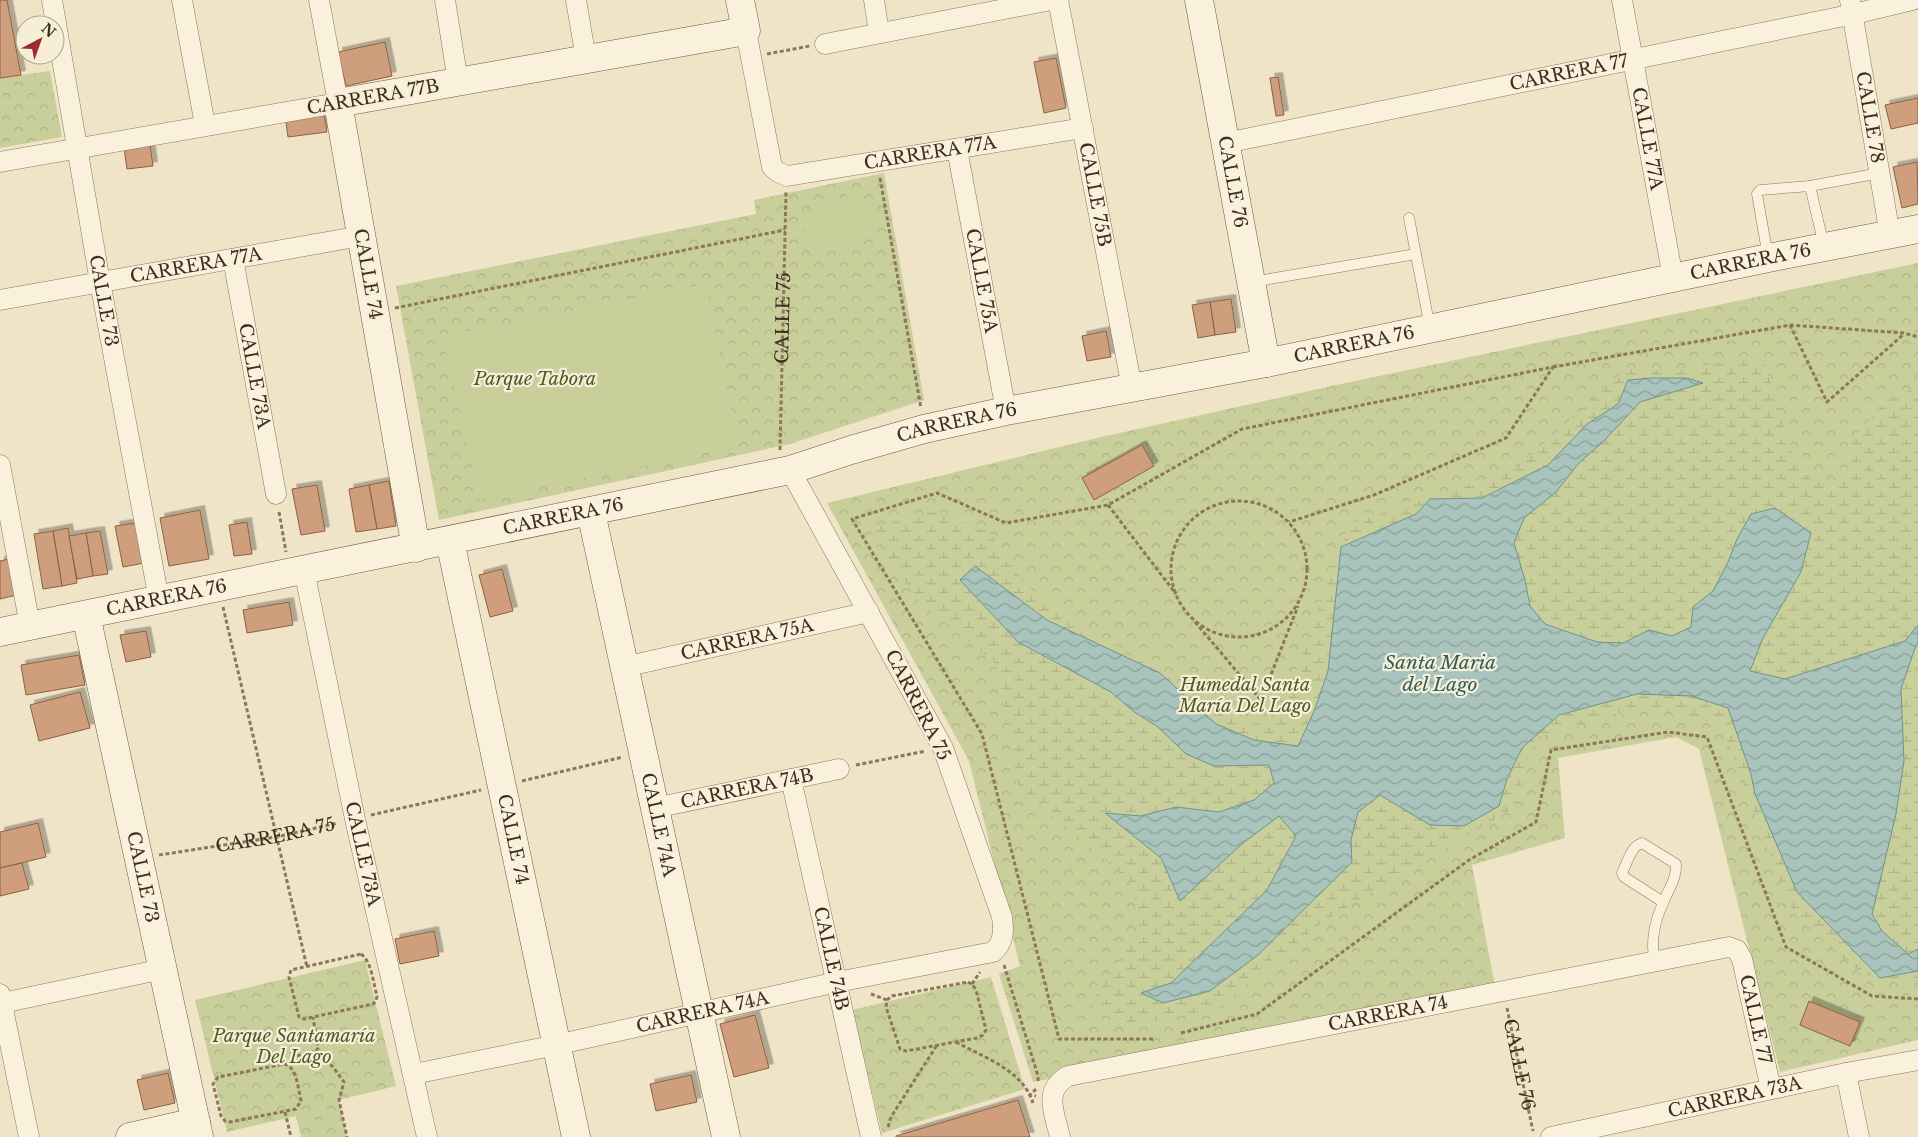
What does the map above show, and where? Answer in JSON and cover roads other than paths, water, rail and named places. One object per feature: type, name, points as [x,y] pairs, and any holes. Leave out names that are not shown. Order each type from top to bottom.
[{"type":"street","name":"CALLE 73","points":[[52,0],[100,282],[159,600]]},
{"type":"street","points":[[182,0],[205,125]]},
{"type":"street","name":"CALLE 74","points":[[319,0],[416,548]]},
{"type":"street","points":[[445,0],[458,82]]},
{"type":"street","points":[[576,0],[586,59]]},
{"type":"street","points":[[740,0],[749,44]]},
{"type":"street","points":[[874,0],[879,33]]},
{"type":"street","points":[[825,44],[1051,0]]},
{"type":"street","name":"CALLE 75B","points":[[1058,0],[1132,388]]},
{"type":"street","name":"CALLE 76","points":[[1199,0],[1266,363]]},
{"type":"street","name":"CALLE 77A","points":[[1622,0],[1673,278]]},
{"type":"street","name":"CARRERA 77","points":[[1226,143],[1633,60],[1852,7],[1912,0]]},
{"type":"street","name":"CALLE 78","points":[[1852,7],[1890,235]]},
{"type":"street","name":"CARRERA 77B","points":[[0,162],[586,59],[749,44]]},
{"type":"street","name":"CARRERA 77A","points":[[749,44],[772,166],[782,174],[877,162],[1083,128]]},
{"type":"street","name":"CALLE 75A","points":[[958,149],[1006,411]]},
{"type":"street","name":"CARRERA 76","points":[[0,632],[218,588],[296,565],[416,548],[591,512],[785,464],[851,450],[924,429],[1006,411],[1266,363],[1824,246],[1918,230]]},
{"type":"street","name":"CARRERA 77A","points":[[0,300],[361,236]]},
{"type":"street","name":"CALLE 73A","points":[[234,259],[276,494]]},
{"type":"street","name":"CARRERA 75","points":[[785,464],[943,748],[1002,917],[1005,933],[995,949]]},
{"type":"street","points":[[0,465],[30,626]]},
{"type":"street","name":"CALLE 74A","points":[[591,512],[726,1137]]},
{"type":"street","name":"CALLE 74","points":[[450,541],[576,1137]]},
{"type":"street","name":"CALLE 73A","points":[[296,565],[428,1137]]},
{"type":"street","name":"CARRERA 75A","points":[[624,667],[869,612]]},
{"type":"street","name":"CALLE 73","points":[[86,615],[198,1130]]},
{"type":"street","name":"CARRERA 74B","points":[[655,808],[839,768]]},
{"type":"street","name":"CALLE 74B","points":[[791,779],[836,982],[879,1134]]},
{"type":"street","name":"CARRERA 74","points":[[1060,1137],[1051,1099],[1055,1086],[1068,1076],[1729,947],[1737,950]]},
{"type":"street","name":"CARRERA 74A","points":[[414,1074],[556,1045],[836,982],[995,949]]},
{"type":"street","name":"CALLE 77","points":[[1737,950],[1742,959],[1771,1090]]},
{"type":"street","points":[[29,1137],[1,998],[163,969]]},
{"type":"street","name":"CARRERA 73A","points":[[1551,1137],[1846,1073],[1918,1060]]},
{"type":"street","points":[[1846,1073],[1859,1137]]},
{"type":"street","points":[[130,1137],[198,1130]]},
{"type":"lane","points":[[1768,258],[1758,191],[1810,186],[1880,173]]},
{"type":"lane","points":[[1810,186],[1824,246]]},
{"type":"lane","points":[[1409,218],[1430,328]]},
{"type":"lane","points":[[1251,282],[1416,254]]},
{"type":"lane","points":[[1655,962],[1652,951],[1652,936],[1663,902],[1677,873],[1676,864],[1642,843],[1639,844],[1634,849],[1622,873],[1624,877],[1663,902]]},
{"type":"water","name":"Santa Maria del Lago","points":[[1687,378],[1703,383],[1640,402],[1604,441],[1579,463],[1556,492],[1524,518],[1514,543],[1525,580],[1530,606],[1545,624],[1597,642],[1623,643],[1649,630],[1672,636],[1691,627],[1693,607],[1713,591],[1751,514],[1775,508],[1811,533],[1801,572],[1763,638],[1750,671],[1785,679],[1905,641],[1918,625],[1918,643],[1901,689],[1904,761],[1896,814],[1872,914],[1882,931],[1908,954],[1918,949],[1918,971],[1880,978],[1797,892],[1755,794],[1751,774],[1728,708],[1691,696],[1637,694],[1559,715],[1522,748],[1507,779],[1499,806],[1464,826],[1430,825],[1380,795],[1358,812],[1351,840],[1352,862],[1258,955],[1210,991],[1163,1003],[1141,993],[1171,983],[1267,890],[1296,836],[1279,816],[1243,843],[1180,901],[1161,858],[1105,813],[1141,816],[1176,807],[1219,812],[1254,800],[1274,783],[1269,765],[1214,766],[1186,754],[1158,727],[1133,711],[1111,692],[1018,642],[960,580],[975,566],[1047,620],[1160,673],[1216,724],[1254,740],[1298,746],[1315,709],[1328,671],[1341,547],[1416,514],[1430,499],[1482,498],[1548,465],[1587,424],[1618,404],[1628,380]]},
{"type":"park label","name":"Parque Tabora","points":[[535,379]]},
{"type":"park label","name":"Humedal Santa María Del Lago","points":[[1245,695]]},
{"type":"park label","name":"Parque Santamaría Del Lago","points":[[294,1046]]}]
